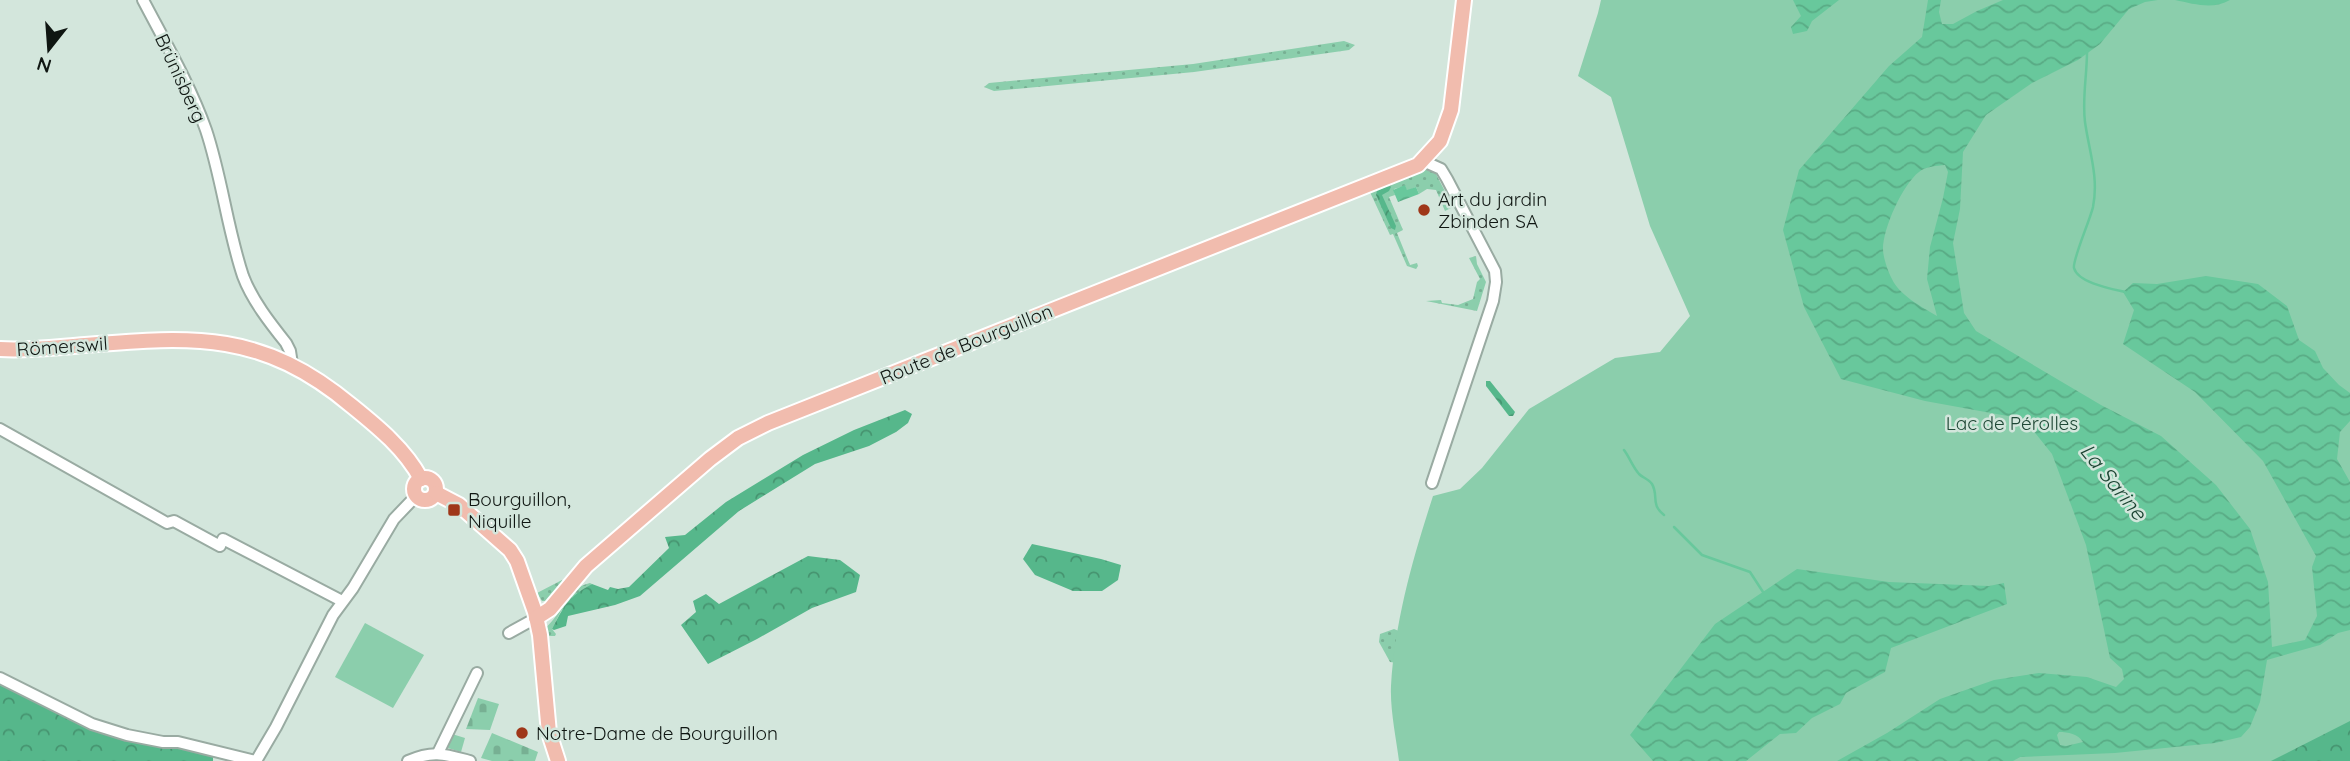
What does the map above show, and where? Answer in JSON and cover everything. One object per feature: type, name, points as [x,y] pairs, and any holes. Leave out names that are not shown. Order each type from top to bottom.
[{"type":"main road","name":"Route de Bourguillon","points":[[536,618],[550,609],[586,566],[710,459],[738,438],[768,422],[1400,173],[1423,161],[1444,134],[1451,110],[1464,0]]},
{"type":"main road","name":"Römerswil","points":[[0,349],[185,339],[254,349],[292,364],[336,392],[403,452],[421,479]]},
{"type":"main road","points":[[428,478],[434,482],[436,493],[432,499],[425,501],[416,496],[414,486],[421,479],[428,478]]},
{"type":"main road","points":[[436,493],[459,505],[510,551],[517,561],[541,640],[549,733],[558,761]]},
{"type":"street","name":"Brünisberg","points":[[143,0],[183,77],[205,127],[244,277],[253,297],[286,343],[292,364]]},
{"type":"street","points":[[1423,161],[1441,169],[1492,264],[1496,282],[1493,301],[1432,483]]},
{"type":"street","points":[[0,429],[167,523],[174,521],[220,546],[223,539],[342,601]]},
{"type":"street","points":[[0,678],[92,724],[127,735],[178,742],[255,761],[276,727],[332,615],[353,588],[394,519],[416,496]]},
{"type":"street","points":[[509,634],[536,618]]},
{"type":"street","points":[[438,753],[477,673]]},
{"type":"street","points":[[408,761],[428,753],[470,761]]},
{"type":"green space","name":"Lac de Pérolles","points":[[1601,0],[2350,0],[2350,721],[2271,761],[1399,761],[1391,704],[1396,637],[1406,590],[1433,496],[1460,489],[1482,468],[1529,409],[1615,358],[1660,352],[1690,316],[1650,226],[1611,97],[1578,76]]},
{"type":"green space","points":[[1344,41],[1355,45],[1349,50],[1194,72],[994,91],[984,87],[989,83],[1193,64]]},
{"type":"green space","points":[[1421,168],[1434,170],[1453,207],[1445,211],[1436,190],[1427,189],[1419,194],[1416,187],[1407,191],[1405,186],[1394,189],[1395,195],[1389,197],[1403,230],[1397,233],[1410,265],[1417,263],[1416,269],[1407,266],[1369,190]]},
{"type":"green space","points":[[1391,187],[1389,191],[1382,195],[1396,226],[1395,230],[1391,228],[1376,195],[1377,191]]},
{"type":"green space","points":[[1476,256],[1486,282],[1477,311],[1426,301],[1441,300],[1442,303],[1458,305],[1473,299],[1480,279],[1469,258]]},
{"type":"green space","points":[[1486,381],[1490,381],[1515,412],[1513,416],[1509,416],[1486,386]]},
{"type":"green space","points":[[905,410],[912,414],[908,423],[896,432],[869,446],[815,464],[739,511],[640,596],[568,616],[566,626],[552,629],[568,603],[577,593],[592,584],[608,590],[610,587],[629,587],[669,548],[665,537],[685,535],[726,502],[803,455],[854,430]]},
{"type":"green space","points":[[1032,544],[1121,565],[1118,580],[1102,591],[1073,591],[1035,575],[1023,559]]},
{"type":"green space","points":[[808,556],[840,560],[860,575],[856,592],[812,608],[708,664],[681,625],[696,612],[693,601],[706,594],[719,604]]},
{"type":"green space","points":[[562,580],[564,584],[561,589],[558,588],[548,601],[542,601],[537,593]]},
{"type":"green space","points":[[592,584],[561,611],[552,629],[555,636],[547,636],[545,628],[570,596],[575,590]]},
{"type":"green space","points":[[365,623],[424,655],[393,708],[335,677]]},
{"type":"green space","points":[[1394,629],[1426,642],[1419,666],[1390,662],[1379,642],[1380,634]]},
{"type":"green space","points":[[2350,670],[2350,761],[2013,761]]},
{"type":"green space","points":[[0,682],[87,726],[213,754],[213,761],[0,761]]},
{"type":"green space","points":[[478,698],[499,704],[490,730],[466,729]]},
{"type":"green space","points":[[492,733],[538,752],[535,761],[492,761],[481,758]]},
{"type":"green space","points":[[452,734],[465,738],[461,752],[448,748]]},
{"type":"water","points":[[1793,0],[1839,0],[1812,21],[1807,31],[1793,34],[1791,27],[1801,16]]},
{"type":"water","name":"Lac de Pérolles","points":[[1928,0],[1941,0],[1939,12],[1942,24],[1953,24],[2003,0],[2158,0],[2129,9],[2100,44],[2078,60],[2032,83],[1986,115],[1963,152],[1960,209],[1953,243],[1964,313],[1976,331],[2101,405],[2161,436],[2216,485],[2250,529],[2268,582],[2272,647],[2305,640],[2317,616],[2312,567],[2316,556],[2263,461],[2195,392],[2123,344],[2134,310],[2123,292],[2133,283],[2157,284],[2206,276],[2258,284],[2287,306],[2299,340],[2315,351],[2323,368],[2350,393],[2350,421],[2340,432],[2337,459],[2350,482],[2350,630],[2338,633],[2320,645],[2267,660],[2260,702],[2250,727],[2241,737],[2215,743],[2115,753],[2020,757],[2013,761],[1837,761],[1940,699],[1994,680],[2039,673],[2087,677],[2116,687],[2124,679],[2122,669],[2110,658],[2086,545],[2052,454],[2024,419],[1925,401],[1841,379],[1804,307],[1783,230],[1799,170],[1889,66],[1922,37]],"holes":[[[1945,165],[1948,172],[1930,247],[1927,279],[1937,316],[1895,285],[1887,269],[1883,249],[1890,219],[1907,186],[1922,170]],[[2059,732],[2072,734],[2083,742],[2060,745],[2057,735]]]},
{"type":"water","points":[[2175,0],[2230,0],[2210,5]]},
{"type":"water","points":[[1405,185],[1407,190],[1416,187],[1419,194],[1398,202],[1393,190]]},
{"type":"water","points":[[1797,569],[1889,582],[1989,586],[2004,583],[2007,604],[1891,648],[1885,672],[1846,693],[1840,704],[1812,718],[1796,733],[1780,734],[1746,761],[1653,761],[1630,735],[1715,624]]},
{"type":"waterway","points":[[2087,52],[2084,113],[2095,196],[2074,268],[2088,281],[2125,292]]},
{"type":"waterway","points":[[1624,450],[1639,474],[1652,484],[1657,507],[1664,515]]},
{"type":"waterway","points":[[1674,527],[1702,555],[1750,572],[1763,592]]},
{"type":"place","name":"Art du jardin Zbinden SA","points":[[1424,210]]},
{"type":"place","name":"Bourguillon, Niquille","points":[[454,510]]},
{"type":"place","name":"Notre-Dame de Bourguillon","points":[[522,733]]},
{"type":"water label","name":"La Sarine","points":[[2113,482]]}]
